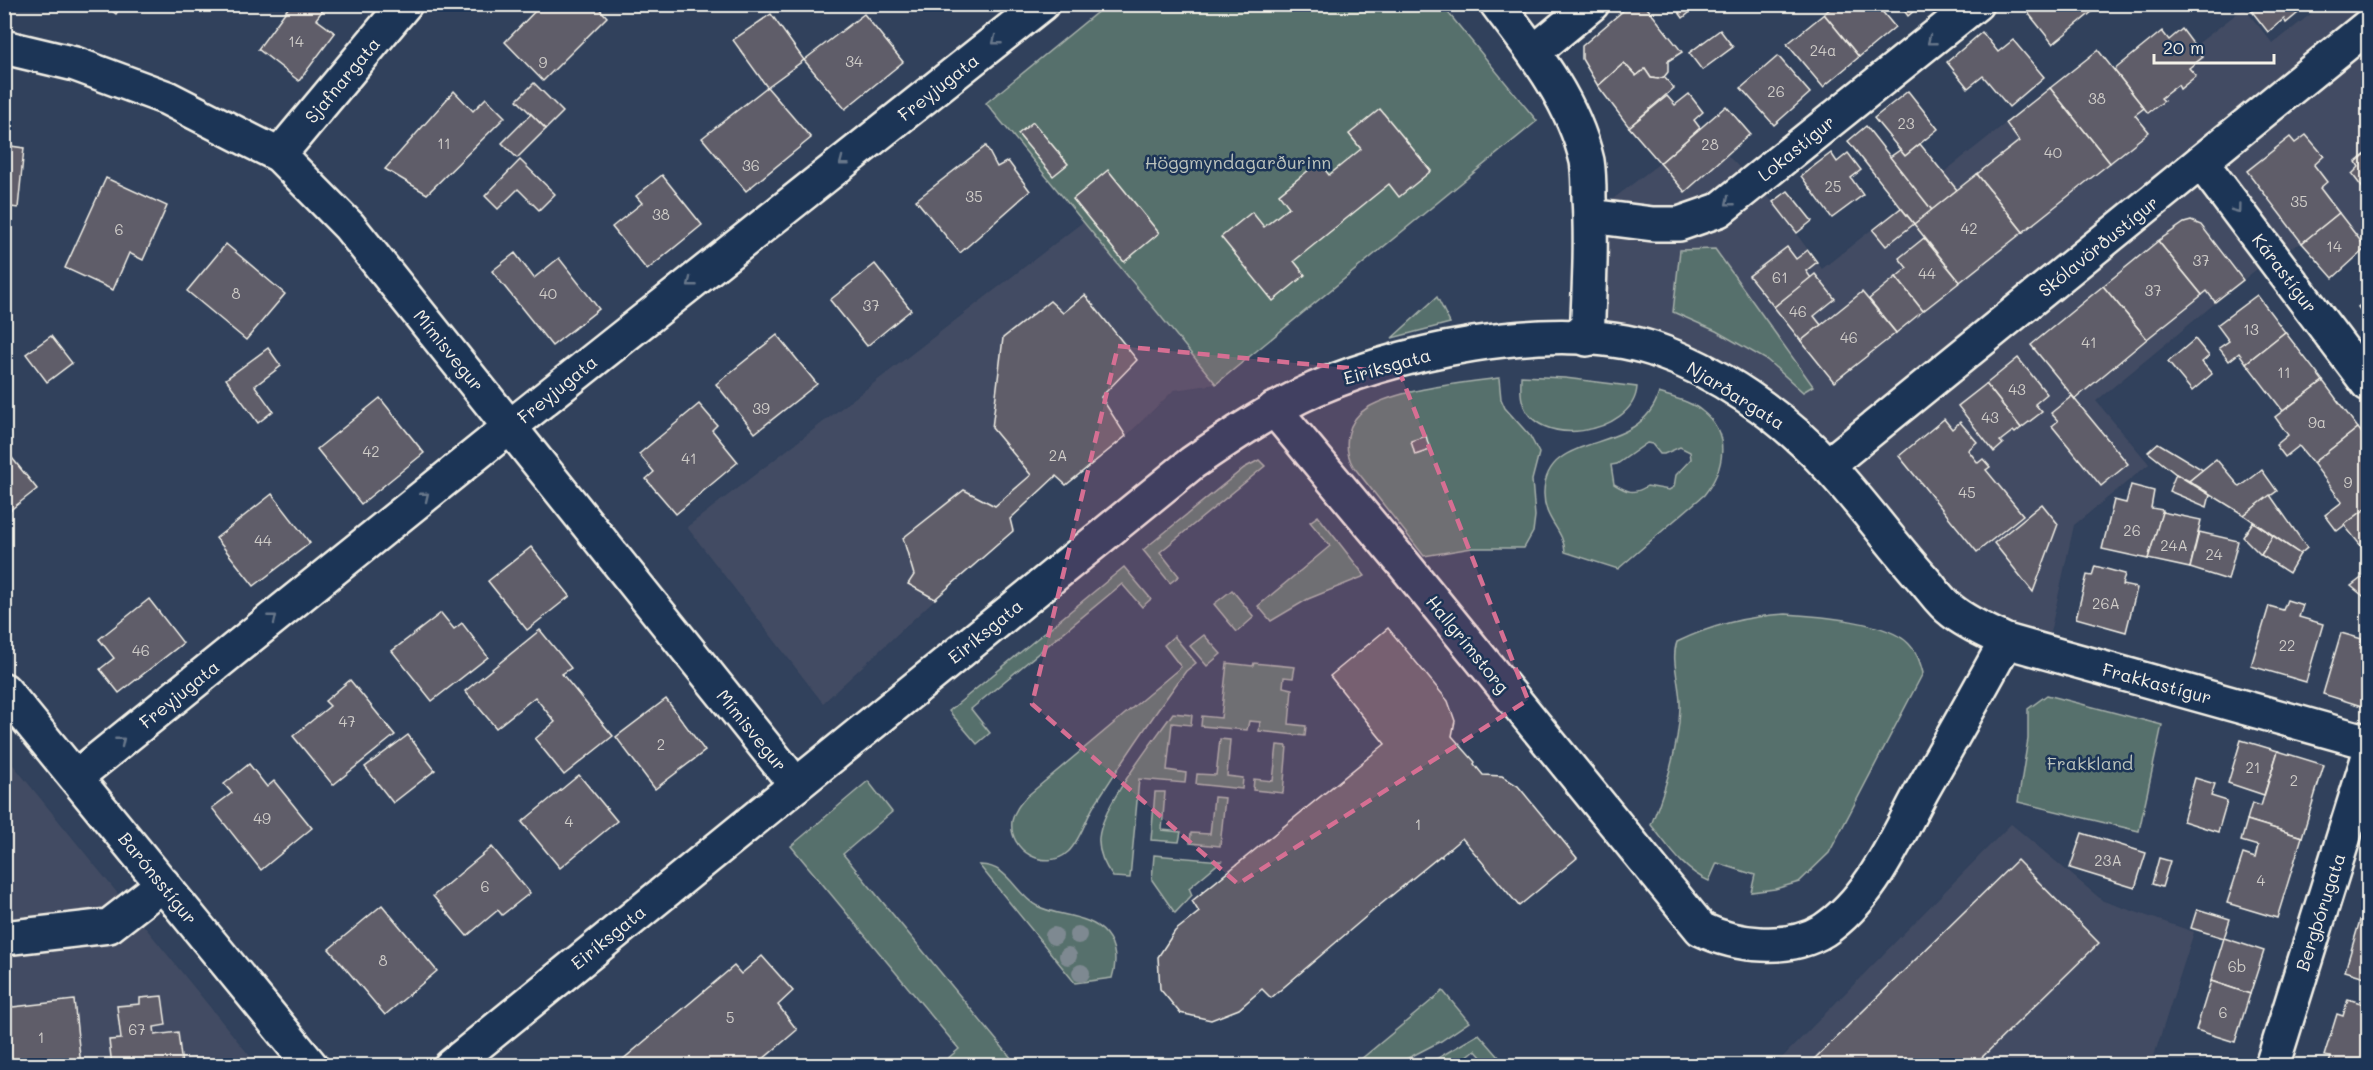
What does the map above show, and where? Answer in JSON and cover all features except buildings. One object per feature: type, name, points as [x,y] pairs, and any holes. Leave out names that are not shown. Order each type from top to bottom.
[{"type":"street","name":"Sjafnargata","points":[[279,155],[405,4]]},
{"type":"street","name":"Freyjugata","points":[[76,777],[511,426],[1042,4]]},
{"type":"street","points":[[1497,4],[1534,52],[1572,116],[1587,163],[1590,216],[1587,339]]},
{"type":"street","points":[[1534,52],[1592,4]]},
{"type":"street","name":"Lokastígur","points":[[1590,216],[1653,224],[1679,224],[1719,210],[1976,4]]},
{"type":"street","name":"Skólavörðustígur","points":[[1828,465],[2368,26]]},
{"type":"street","name":"Mímisvegur","points":[[4,48],[75,64],[166,98],[279,155],[350,226],[796,785]]},
{"type":"street","name":"Kárastígur","points":[[2201,162],[2368,384]]},
{"type":"street","name":"Eiríksgata","points":[[451,1065],[1192,463],[1274,410],[1344,378],[1416,356],[1513,339],[1587,339]]},
{"type":"street","name":"Njarðargata","points":[[1587,339],[1620,342],[1652,349],[1708,374],[1774,417],[1828,465],[1950,610]]},
{"type":"street","name":"Hallgrímstorg","points":[[1274,410],[1357,508],[1701,929],[1720,938],[1744,943],[1773,945],[1822,931],[1841,917],[1875,875],[2006,641]]},
{"type":"street","name":"Frakkastígur","points":[[1950,610],[1978,628],[2006,641],[2368,742]]},
{"type":"street","name":"Barónsstígur","points":[[4,690],[311,1065]]},
{"type":"street","name":"Bergþórugata","points":[[2272,1065],[2368,759]]},
{"type":"street","points":[[4,938],[109,926],[163,884]]},
{"type":"highlighted area","points":[[1118,346],[1400,373],[1528,700],[1238,884],[1032,704]]},
{"type":"shaded area","points":[[2322,5],[2368,5],[2368,246],[2366,248],[2339,214],[2302,243],[2275,254],[2096,401],[2149,464],[2074,525],[2047,646],[1955,605],[1827,449],[1598,331],[1600,209],[1660,163],[1726,106],[1750,134],[1727,155],[1773,202],[1822,269],[2098,50],[2114,70],[2162,31],[2169,40],[2182,29],[2195,46],[2244,8],[2273,44]]},
{"type":"shaded area","points":[[1083,222],[1216,384],[1174,390],[1126,436],[1066,485],[1056,476],[1010,519],[1013,531],[935,599],[823,703],[687,527]]},
{"type":"shaded area","points":[[5,755],[257,1065],[5,1065]]},
{"type":"shaded area","points":[[2011,824],[2103,901],[2194,932],[2151,1065],[1774,1066]]},
{"type":"green space","name":"Höggmyndagarðurinn","points":[[1441,4],[1537,121],[1216,384],[986,103],[1106,5]]},
{"type":"green space","points":[[1715,249],[1813,386],[1803,392],[1767,360],[1716,331],[1673,312],[1680,250]]},
{"type":"green space","points":[[1437,297],[1450,323],[1392,338]]},
{"type":"green space","points":[[1521,376],[1565,378],[1637,387],[1632,403],[1619,416],[1602,426],[1582,431],[1562,431],[1544,426],[1530,416],[1522,400]]},
{"type":"green space","points":[[1499,378],[1501,399],[1505,408],[1530,436],[1539,453],[1532,480],[1535,516],[1533,532],[1524,548],[1472,548],[1424,556],[1353,466],[1348,451],[1348,434],[1360,413],[1380,401],[1413,391]]},
{"type":"green space","points":[[1659,393],[1692,405],[1712,420],[1718,430],[1722,452],[1720,464],[1711,485],[1704,495],[1618,569],[1565,552],[1564,544],[1545,502],[1544,492],[1549,472],[1560,458],[1633,427],[1648,414]],"holes":[[[1647,443],[1652,444],[1660,454],[1680,447],[1690,452],[1691,459],[1676,475],[1674,487],[1669,490],[1647,486],[1638,491],[1630,491],[1614,484],[1611,465],[1617,464]]]},
{"type":"green space","points":[[1259,460],[1265,466],[1160,552],[1179,576],[1170,583],[1143,550],[1244,468]]},
{"type":"green space","points":[[1318,516],[1365,576],[1308,599],[1271,621],[1258,606],[1330,546],[1310,522]]},
{"type":"green space","points":[[1124,567],[1151,599],[1142,607],[1122,584],[971,709],[990,733],[977,744],[949,711]]},
{"type":"green space","points":[[1232,590],[1254,617],[1237,632],[1214,604]]},
{"type":"green space","points":[[1786,614],[1851,621],[1899,636],[1912,647],[1923,673],[1829,853],[1799,882],[1775,889],[1751,892],[1755,875],[1717,863],[1709,881],[1684,864],[1651,825],[1667,782],[1677,737],[1680,699],[1675,665],[1677,642],[1730,622]]},
{"type":"green space","points":[[1204,635],[1221,654],[1207,666],[1190,646]]},
{"type":"green space","points":[[1174,636],[1196,663],[1186,671],[1128,753],[1068,852],[1059,858],[1049,860],[1030,855],[1022,849],[1012,832],[1012,821],[1017,808],[1026,797],[1181,667],[1164,645]]},
{"type":"green space","points":[[1227,663],[1295,667],[1293,678],[1284,677],[1283,687],[1292,689],[1289,724],[1306,726],[1305,736],[1259,731],[1260,722],[1249,721],[1247,730],[1201,726],[1202,716],[1221,718]]},
{"type":"green space","name":"Frakkland","points":[[2047,695],[2162,725],[2139,831],[2018,802],[2028,739],[2028,709]]},
{"type":"green space","points":[[1173,713],[1192,715],[1191,725],[1172,723],[1167,770],[1186,773],[1185,783],[1139,779],[1130,878],[1113,877],[1101,854],[1099,838],[1102,824],[1118,792]]},
{"type":"green space","points":[[1220,739],[1230,740],[1227,776],[1243,778],[1242,789],[1196,784],[1197,774],[1216,775]]},
{"type":"green space","points":[[1277,745],[1287,746],[1283,793],[1253,790],[1254,779],[1273,781]]},
{"type":"green space","points":[[868,781],[892,812],[843,854],[1017,1065],[940,1065],[959,1049],[791,846]]},
{"type":"green space","points":[[1155,792],[1165,792],[1162,830],[1181,832],[1179,842],[1151,840]]},
{"type":"green space","points":[[1214,797],[1225,798],[1220,846],[1190,843],[1191,833],[1210,834]]},
{"type":"green space","points":[[1154,855],[1221,861],[1189,888],[1192,895],[1175,913],[1152,880]]},
{"type":"green space","points":[[979,865],[997,869],[1037,906],[1083,919],[1099,928],[1106,934],[1114,949],[1115,966],[1112,978],[1075,983]]},
{"type":"green space","points":[[1443,991],[1469,1022],[1441,1041],[1395,1065],[1354,1065]]},
{"type":"green space","points":[[1479,1034],[1506,1065],[1488,1065],[1475,1050],[1456,1065],[1426,1065]]}]
